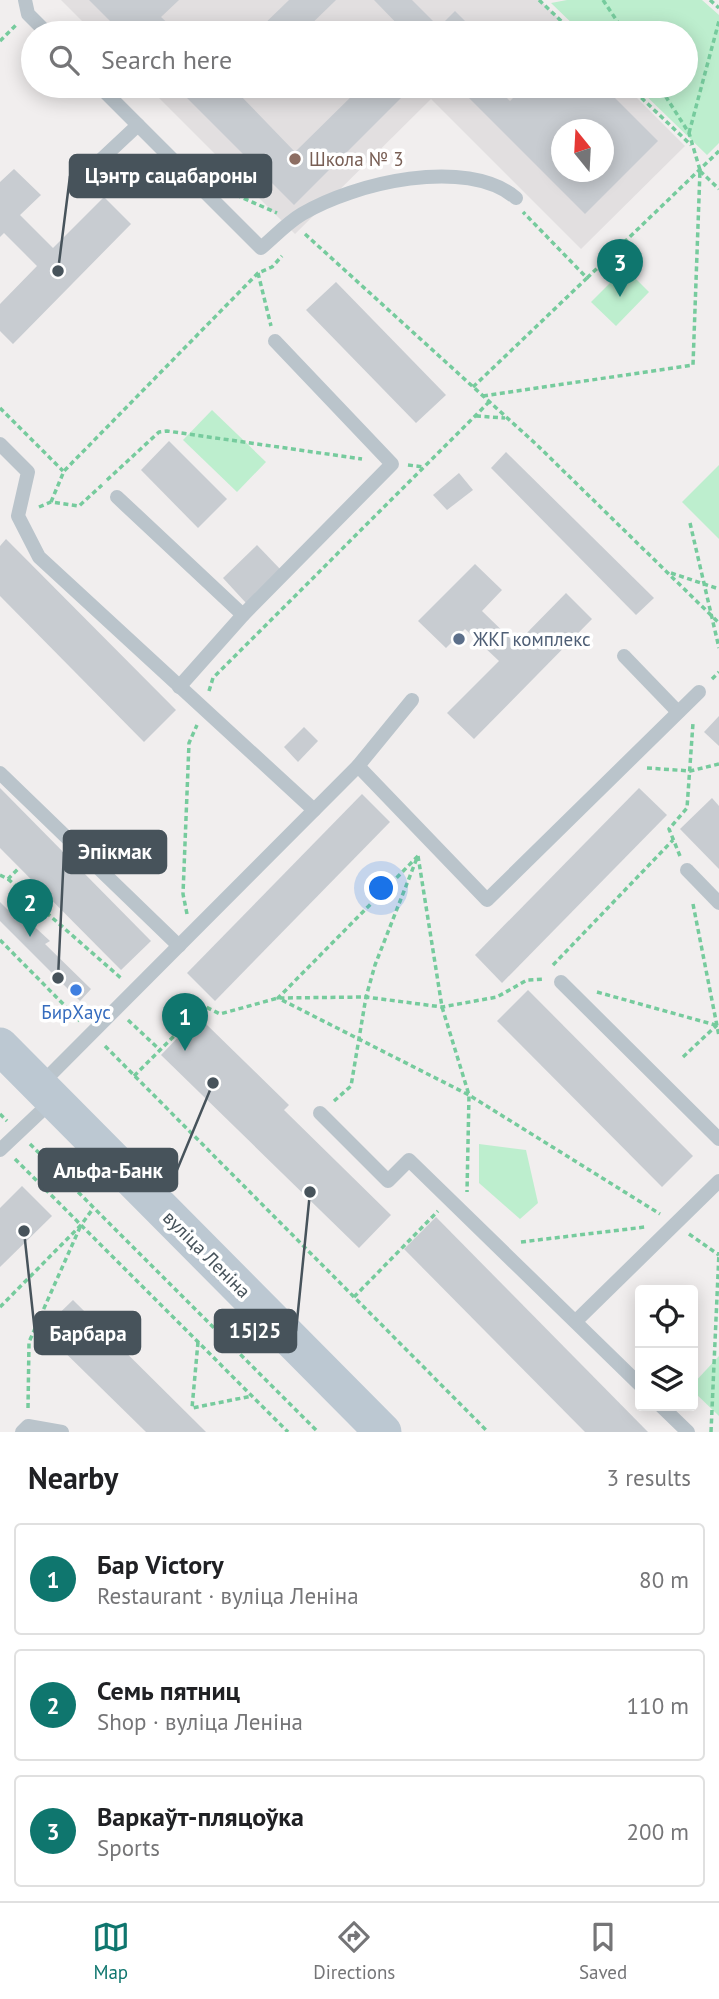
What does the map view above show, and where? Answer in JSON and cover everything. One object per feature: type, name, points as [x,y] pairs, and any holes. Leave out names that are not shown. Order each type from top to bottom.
[{"type":"main road","name":"вуліца Леніна","points":[[0,1046],[383,1432]]},
{"type":"lane","points":[[25,0],[28,14],[35,21]]},
{"type":"lane","points":[[111,98],[261,248],[289,219],[342,197],[414,179],[476,177],[503,187],[516,198]]},
{"type":"lane","points":[[91,169],[138,125]]},
{"type":"lane","points":[[179,687],[243,615],[392,464],[275,341]]},
{"type":"lane","points":[[0,444],[28,472],[18,516],[39,557],[314,810]]},
{"type":"lane","points":[[117,497],[243,615]]},
{"type":"lane","points":[[624,656],[678,712]]},
{"type":"lane","points":[[358,766],[487,900],[699,692]]},
{"type":"lane","points":[[1,1149],[18,1132],[92,1033],[358,766],[412,700]]},
{"type":"lane","points":[[0,773],[179,946]]},
{"type":"lane","points":[[687,870],[719,903]]},
{"type":"lane","points":[[561,982],[719,1139]]},
{"type":"lane","points":[[320,1114],[388,1181],[409,1160],[635,1380]]},
{"type":"lane","points":[[576,1321],[719,1181]]},
{"type":"lane","points":[[667,1411],[688,1432]]},
{"type":"lane","points":[[25,1429],[62,1432]]},
{"type":"path","points":[[542,0],[562,21]]},
{"type":"path","points":[[603,0],[617,21]]},
{"type":"path","points":[[710,0],[719,8]]},
{"type":"path","points":[[689,133],[719,21]]},
{"type":"path","points":[[642,98],[693,146]]},
{"type":"path","points":[[483,396],[692,365],[700,170],[689,133],[667,98]]},
{"type":"path","points":[[473,387],[719,151]]},
{"type":"path","points":[[700,170],[719,189]]},
{"type":"path","points":[[225,191],[289,219],[508,418],[719,623]]},
{"type":"path","points":[[516,198],[512,202],[587,278]]},
{"type":"path","points":[[296,242],[304,233]]},
{"type":"path","points":[[51,502],[64,471],[258,273],[272,267],[288,250]]},
{"type":"path","points":[[258,273],[275,341]]},
{"type":"path","points":[[191,934],[183,894],[188,743],[213,678],[489,402]]},
{"type":"path","points":[[0,408],[64,471]]},
{"type":"path","points":[[476,416],[508,418]]},
{"type":"path","points":[[18,516],[51,502],[79,506],[159,432],[167,431],[425,467]]},
{"type":"path","points":[[690,523],[719,648]]},
{"type":"path","points":[[668,572],[719,589]]},
{"type":"path","points":[[719,672],[699,692],[693,715],[688,808],[669,829],[687,870],[719,1036]]},
{"type":"path","points":[[624,766],[690,771],[719,764]]},
{"type":"path","points":[[320,1114],[351,1086],[366,997],[375,965],[418,856],[422,832]]},
{"type":"path","points":[[540,979],[673,840]]},
{"type":"path","points":[[278,998],[418,856]]},
{"type":"path","points":[[418,856],[442,1007],[469,1095],[467,1215]]},
{"type":"path","points":[[8,879],[19,868]]},
{"type":"path","points":[[0,875],[8,879],[135,990]]},
{"type":"path","points":[[0,940],[488,1432]]},
{"type":"path","points":[[134,1076],[204,1006],[220,1014],[278,998],[366,997],[442,1007]]},
{"type":"path","points":[[278,998],[469,1095],[676,1224],[719,1254],[711,1432]]},
{"type":"path","points":[[116,1009],[160,1050]]},
{"type":"path","points":[[683,1057],[718,1025]]},
{"type":"path","points":[[0,1114],[92,1209],[318,1432]]},
{"type":"path","points":[[1,1149],[288,1432]]},
{"type":"path","points":[[354,1297],[450,1199]]},
{"type":"path","points":[[0,1307],[81,1225],[92,1209]]},
{"type":"path","points":[[498,1245],[676,1224]]},
{"type":"path","points":[[25,1429],[29,1342],[81,1225]]},
{"type":"path","points":[[198,1342],[192,1408],[252,1395]]},
{"type":"shaded area","points":[[61,0],[540,0],[561,21],[82,21]]},
{"type":"shaded area","name":"Школа № 3","points":[[159,98],[637,98],[685,146],[581,249],[431,99],[295,234]]},
{"type":"green space","points":[[567,0],[702,0],[719,15],[719,143],[707,155],[648,98],[698,98],[698,21],[570,21],[551,3]]},
{"type":"green space","points":[[625,268],[649,292],[616,326],[591,302]]},
{"type":"green space","points":[[212,410],[266,462],[237,492],[183,440]]},
{"type":"green space","points":[[719,465],[719,539],[682,502]]},
{"type":"green space","points":[[479,1144],[526,1150],[538,1203],[520,1219],[479,1183]]},
{"type":"green space","points":[[719,1356],[719,1416],[698,1396],[698,1379]]},
{"type":"building","points":[[89,0],[179,0],[161,17],[165,21],[110,21]]},
{"type":"building","points":[[289,0],[336,0],[314,21],[267,21]]},
{"type":"building","points":[[374,0],[412,0],[433,21],[394,21]]},
{"type":"building","points":[[455,11],[465,21],[445,21]]},
{"type":"building","points":[[187,98],[243,98],[295,152],[350,98],[401,98],[294,205]]},
{"type":"building","points":[[469,98],[507,98],[510,101],[513,98],[615,98],[658,141],[585,214],[553,182],[614,182],[614,119],[551,119],[551,180]]},
{"type":"building","points":[[14,169],[41,195],[20,215],[53,248],[104,197],[131,224],[13,344],[0,331],[0,304],[37,266],[4,233],[0,237],[0,182]]},
{"type":"building","points":[[336,282],[446,395],[416,423],[306,310]]},
{"type":"building","points":[[169,441],[227,499],[198,528],[141,470]]},
{"type":"building","points":[[506,452],[654,598],[636,615],[491,468]]},
{"type":"building","points":[[459,473],[473,490],[447,510],[433,495]]},
{"type":"building","points":[[6,539],[176,710],[144,742],[0,596],[0,546]]},
{"type":"building","points":[[257,545],[281,570],[246,603],[223,578]]},
{"type":"building","points":[[475,564],[502,590],[482,611],[516,644],[566,593],[592,619],[474,739],[447,713],[499,661],[465,629],[446,648],[418,621]]},
{"type":"building","points":[[719,716],[719,746],[704,732]]},
{"type":"building","points":[[304,727],[318,741],[298,762],[284,747]]},
{"type":"building","points":[[0,788],[151,941],[121,970],[0,848]]},
{"type":"building","points":[[639,788],[667,815],[502,983],[475,955]]},
{"type":"building","points":[[362,794],[390,822],[215,1001],[187,973]]},
{"type":"building","points":[[712,798],[719,806],[719,869],[680,829]]},
{"type":"building","points":[[0,902],[21,923],[25,918],[50,941],[45,944],[91,989],[80,1001],[0,921]]},
{"type":"building","points":[[528,990],[693,1156],[662,1187],[497,1021]]},
{"type":"building","points":[[205,1023],[289,1105],[284,1110],[391,1215],[359,1248],[161,1055],[186,1029],[192,1036]]},
{"type":"building","points":[[22,1186],[52,1216],[0,1267],[0,1208]]},
{"type":"building","points":[[436,1217],[648,1432],[585,1432],[404,1249]]},
{"type":"building","points":[[73,1300],[206,1432],[146,1432],[42,1330]]},
{"type":"place","name":"Школа № 3","points":[[295,159]]},
{"type":"place","name":"Цэнтр сацабароны","points":[[58,271]]},
{"type":"place","name":"Варкаўт-пляцоўка","points":[[620,297]]},
{"type":"place","name":"ЖКГ комплекс","points":[[459,639]]},
{"type":"place","name":"Семь пятниц","points":[[30,937]]},
{"type":"place","name":"Эпікмак","points":[[58,978]]},
{"type":"place","name":"БирХаус","points":[[76,990]]},
{"type":"place","name":"Бар Victory","points":[[185,1051]]},
{"type":"place","name":"Альфа-Банк","points":[[213,1083]]},
{"type":"place","name":"15|25","points":[[310,1192]]},
{"type":"place","name":"Барбара","points":[[24,1231]]}]
